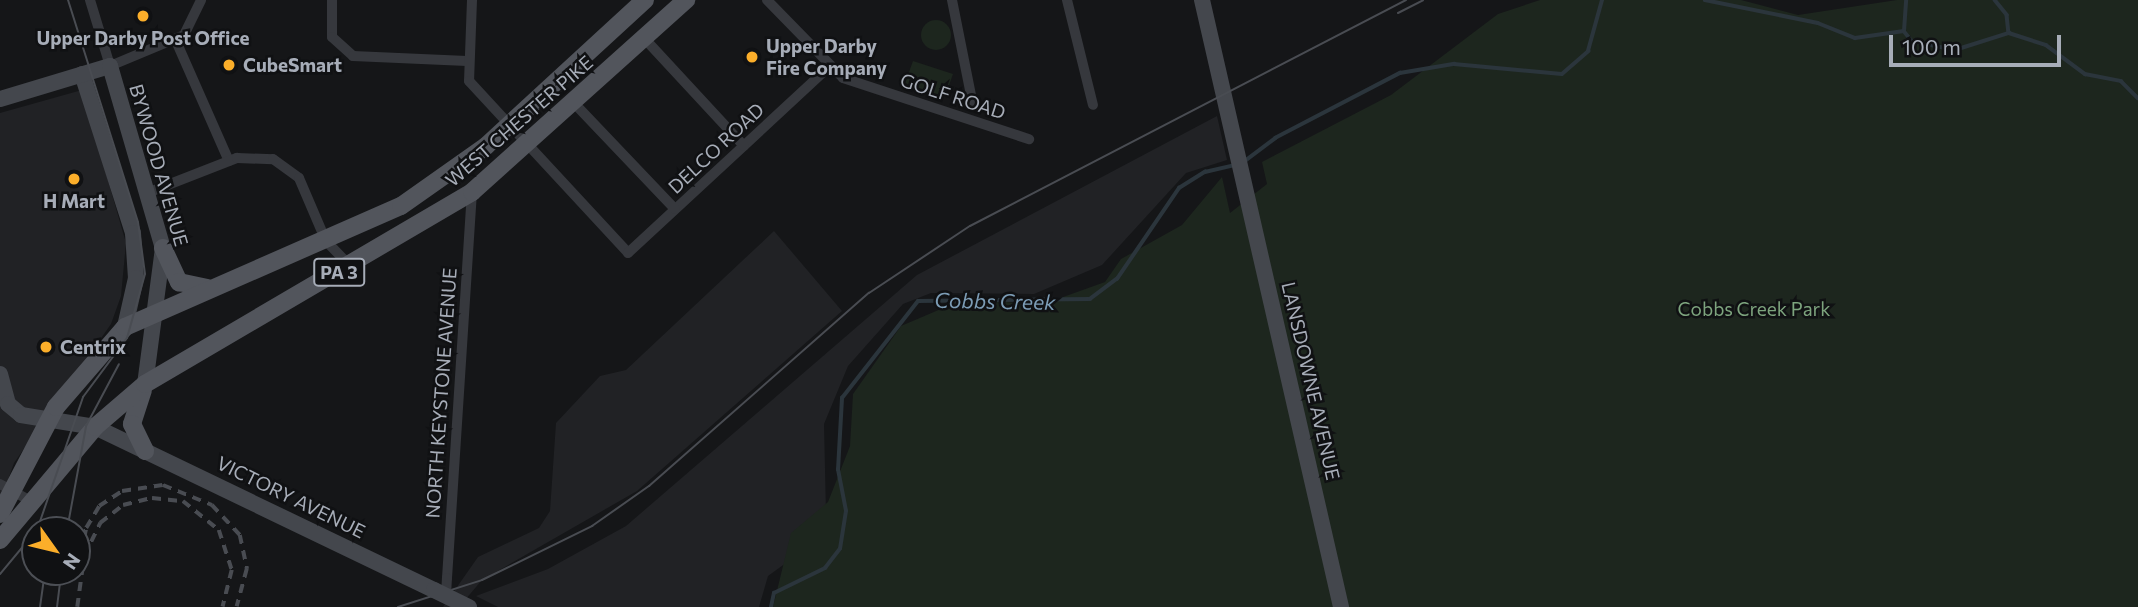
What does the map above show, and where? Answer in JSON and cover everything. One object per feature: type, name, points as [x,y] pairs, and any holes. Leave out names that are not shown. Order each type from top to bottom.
[{"type":"main road","name":"WEST CHESTER PIKE","points":[[7,486],[47,421],[125,327],[158,309],[326,241],[401,206],[506,127],[645,0]]},
{"type":"main road","name":"WEST CHESTER PIKE","points":[[32,502],[95,428],[145,384],[196,349],[350,266],[472,192],[526,148],[685,0]]},
{"type":"main road","points":[[163,248],[179,282],[211,288]]},
{"type":"main road","points":[[145,384],[132,424],[145,451]]},
{"type":"main road","name":"PA 3","points":[[0,514],[7,486]]},
{"type":"main road","name":"PA 3","points":[[0,540],[32,502]]},
{"type":"street","name":"BYWOOD AVENUE","points":[[90,0],[163,248],[158,309],[145,384]]},
{"type":"street","points":[[0,99],[110,66],[176,41],[192,26],[201,0]]},
{"type":"street","points":[[332,0],[331,37],[353,56],[467,61]]},
{"type":"street","points":[[472,0],[467,76],[506,127],[526,148]]},
{"type":"street","points":[[768,0],[828,68]]},
{"type":"street","name":"GOLF ROAD","points":[[952,0],[973,105]]},
{"type":"street","points":[[1067,0],[1093,105]]},
{"type":"street","name":"LANSDOWNE AVENUE","points":[[1202,0],[1341,607]]},
{"type":"street","points":[[644,38],[744,146]]},
{"type":"street","points":[[176,41],[229,161]]},
{"type":"street","name":"GOLF ROAD","points":[[828,68],[1029,139]]},
{"type":"street","name":"DELCO ROAD","points":[[526,148],[628,253],[828,68]]},
{"type":"street","points":[[82,74],[133,233],[136,278],[125,327]]},
{"type":"street","points":[[574,103],[675,209]]},
{"type":"street","points":[[147,193],[229,161],[263,156],[294,172],[326,241],[350,266]]},
{"type":"street","name":"NORTH KEYSTONE AVENUE","points":[[440,593],[447,578],[472,192]]},
{"type":"street","name":"VICTORY AVENUE","points":[[0,374],[11,408],[47,421],[95,428],[468,607]]},
{"type":"street","points":[[7,486],[32,502]]},
{"type":"shaded area","points":[[82,90],[126,243],[121,296],[111,324],[14,463],[0,502],[0,113]]},
{"type":"shaded area","points":[[1217,116],[1227,160],[1186,173],[1102,265],[1034,294],[931,293],[903,304],[848,366],[824,424],[826,513],[819,539],[768,576],[759,607],[498,607],[476,596],[548,569],[626,526],[917,275]]},
{"type":"shaded area","points":[[774,231],[842,311],[637,491],[482,580],[459,607],[443,607],[478,557],[539,528],[550,511],[556,423],[600,376],[626,370]]},
{"type":"green space","name":"Cobbs Creek Park","points":[[1540,0],[1741,0],[1798,15],[1897,0],[2138,0],[2138,607],[773,607],[791,533],[828,502],[850,446],[853,394],[901,326],[969,297],[1038,306],[1105,282],[1121,259],[1182,225],[1222,177],[1230,213],[1267,184],[1262,162],[1391,95],[1498,14]]},
{"type":"green space","points":[[936,20],[947,24],[951,35],[947,46],[936,50],[925,46],[921,35],[925,24]]},
{"type":"green space","points":[[913,61],[953,74],[945,97],[905,83]]},
{"type":"waterway","name":"Cobbs Creek","points":[[1245,161],[1275,138],[1400,73],[1454,64],[1562,74],[1588,51],[1602,0]]},
{"type":"waterway","name":"Cobbs Creek","points":[[1705,0],[1818,23],[1855,38],[1904,31],[1906,0]]},
{"type":"waterway","points":[[1995,0],[2007,15],[2009,33]]},
{"type":"waterway","points":[[1904,31],[1912,41],[1955,50],[2009,33],[2046,45],[2085,74],[2121,81],[2138,98]]},
{"type":"waterway","name":"Cobbs Creek","points":[[771,607],[774,593],[825,568],[840,549],[846,511],[838,470],[842,398],[918,301],[1090,299],[1117,279],[1179,188],[1205,172],[1235,165]]},
{"type":"tram line","points":[[42,516],[83,397],[127,338],[145,274],[138,222],[68,0]]},
{"type":"tram line","points":[[398,607],[482,580],[592,526],[649,486],[869,293],[970,226],[1406,0]]},
{"type":"tram line","points":[[1398,13],[1423,0]]},
{"type":"tram line","points":[[70,516],[86,426],[119,364]]},
{"type":"tram line","points":[[0,574],[21,549]]},
{"type":"tram line","points":[[40,607],[43,586]]},
{"type":"tram line","points":[[57,607],[59,586]]},
{"type":"railway","points":[[91,520],[99,506],[122,491],[163,485],[212,505],[240,535],[247,569],[237,607]]},
{"type":"railway","points":[[77,607],[84,556],[100,523],[123,505],[152,498],[183,501],[219,530],[232,570],[223,607]]},
{"type":"place","name":"Upper Darby Post Office","points":[[143,16]]},
{"type":"place","name":"Upper Darby Fire Company","points":[[752,57]]},
{"type":"place","name":"CubeSmart","points":[[229,65]]},
{"type":"place","name":"H Mart","points":[[74,179]]},
{"type":"place","name":"Centrix","points":[[46,347]]}]
